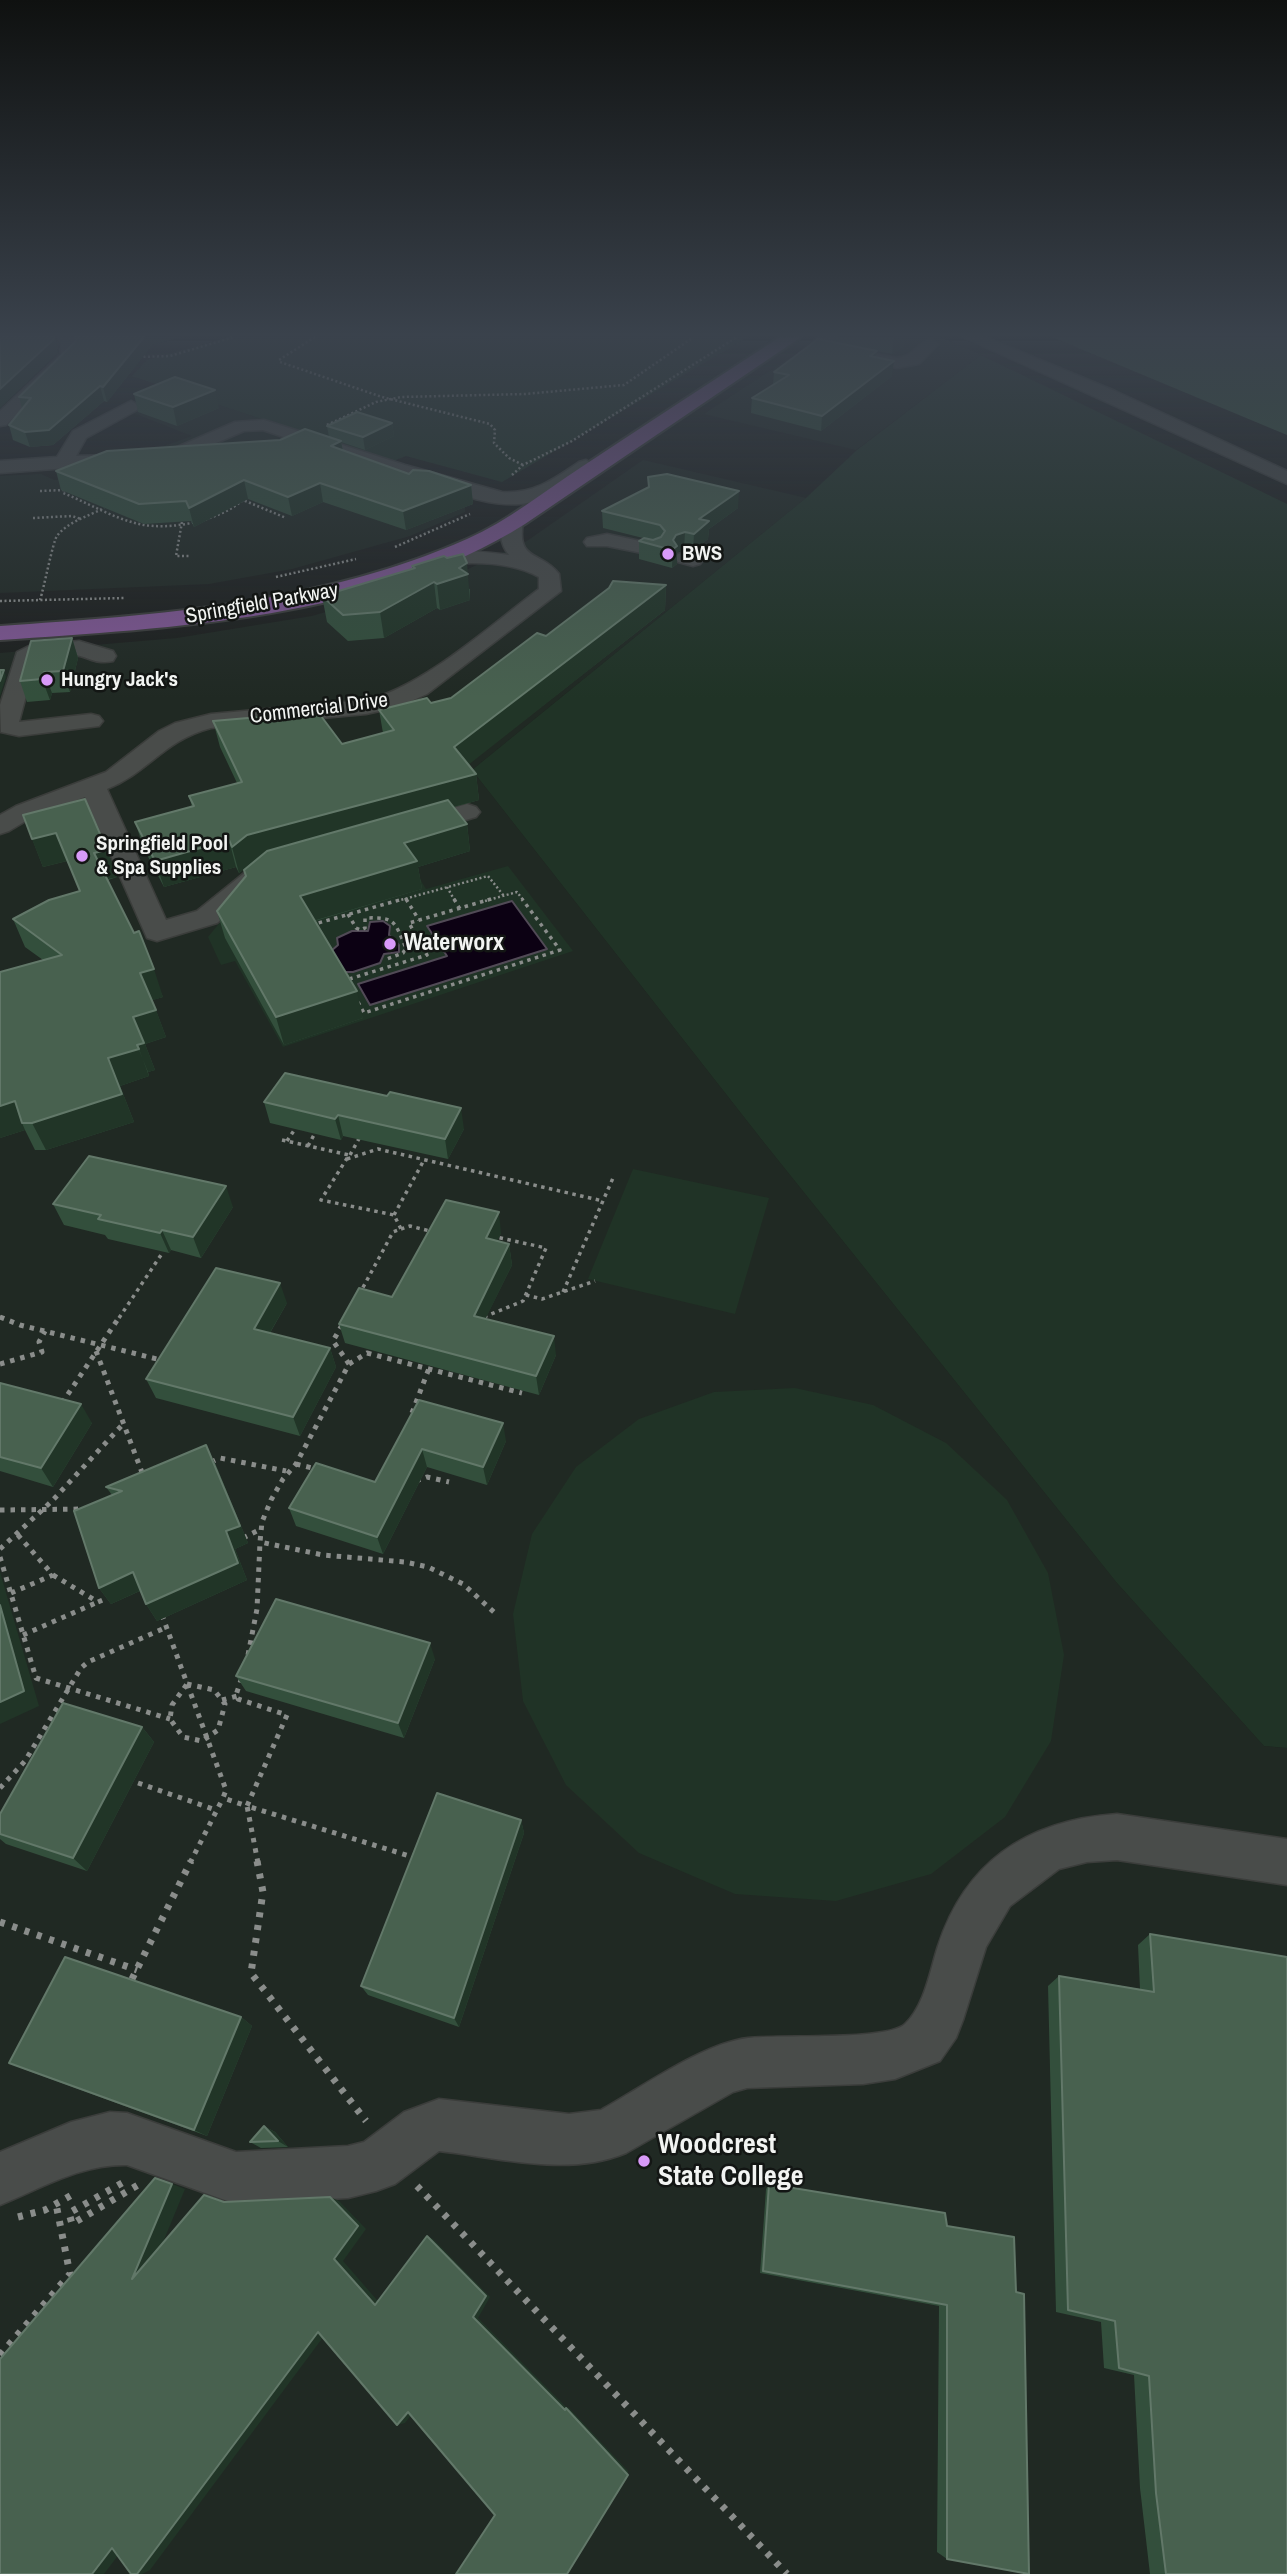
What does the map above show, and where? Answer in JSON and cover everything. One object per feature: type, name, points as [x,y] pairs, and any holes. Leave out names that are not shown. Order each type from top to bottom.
[{"type":"main road","name":"Springfield Parkway","points":[[0,633],[148,622],[267,607],[359,587],[439,559],[480,541],[495,506],[516,499],[581,457]]},
{"type":"main road","name":"Springfield Parkway","points":[[0,615],[196,600],[279,588],[349,570],[417,550],[456,533],[495,506],[600,464],[610,457]]},
{"type":"street","points":[[63,462],[66,457]]},
{"type":"street","points":[[0,460],[63,462],[150,460],[163,457]]},
{"type":"street","points":[[363,457],[495,506]]},
{"type":"street","points":[[1242,457],[1287,478]]},
{"type":"street","points":[[0,467],[63,462]]},
{"type":"street","points":[[516,499],[551,489],[587,465],[600,464]]},
{"type":"street","points":[[399,469],[430,467],[498,488],[539,484]]},
{"type":"street","name":"Commercial Drive","points":[[3,820],[115,777],[167,736],[183,728],[211,721],[366,707],[409,695],[550,591],[549,574],[531,564],[512,548],[495,506]]},
{"type":"street","points":[[594,542],[607,540],[652,549]]},
{"type":"street","points":[[439,559],[474,557],[531,564]]},
{"type":"street","points":[[91,722],[19,729],[9,727],[7,722],[25,657],[29,653],[79,648],[93,655],[105,656]]},
{"type":"street","points":[[93,786],[157,932],[207,917],[264,870],[277,867]]},
{"type":"street","points":[[389,834],[467,812]]},
{"type":"street","points":[[6,2199],[58,2154],[107,2138],[132,2138],[236,2178],[348,2172],[376,2165],[422,2130],[439,2125],[569,2140],[608,2135],[724,2069],[747,2063],[863,2059],[894,2054],[922,2043],[938,2020],[965,1936],[980,1908],[993,1889],[1027,1861],[1053,1847],[1087,1839],[1117,1837],[1287,1862]]},
{"type":"path","points":[[508,457],[523,465],[539,457]]},
{"type":"path","points":[[66,486],[63,493],[142,525],[209,520],[239,505],[243,500],[286,518]]},
{"type":"path","points":[[40,491],[64,490]]},
{"type":"path","points":[[385,551],[470,514],[474,507],[470,501],[495,506]]},
{"type":"path","points":[[40,600],[49,572],[55,538],[82,519],[104,508]]},
{"type":"path","points":[[33,518],[72,516],[82,519]]},
{"type":"path","points":[[182,522],[176,556],[189,556]]},
{"type":"path","points":[[275,577],[362,557]]},
{"type":"path","points":[[0,601],[131,598]]},
{"type":"path","points":[[300,928],[488,876],[504,896]]},
{"type":"path","points":[[447,887],[460,909]]},
{"type":"path","points":[[517,892],[560,950],[364,1013],[346,980],[427,955],[409,923],[460,909],[517,892]]},
{"type":"path","points":[[405,898],[419,920]]},
{"type":"path","points":[[348,914],[356,928],[361,930],[365,928],[365,918],[386,917],[394,921],[406,948],[403,953],[387,959]]},
{"type":"path","points":[[367,1126],[321,1200],[394,1215]]},
{"type":"path","points":[[295,1129],[285,1140],[348,1157],[378,1149],[603,1201]]},
{"type":"path","points":[[308,1146],[315,1133]]},
{"type":"path","points":[[394,1215],[424,1160]]},
{"type":"path","points":[[563,1292],[613,1178]]},
{"type":"path","points":[[394,1215],[401,1229]]},
{"type":"path","points":[[353,1305],[393,1232],[410,1226],[445,1234]]},
{"type":"path","points":[[471,1322],[523,1301],[546,1248],[496,1237],[492,1245]]},
{"type":"path","points":[[56,1412],[163,1252]]},
{"type":"path","points":[[526,1295],[542,1299],[595,1281]]},
{"type":"path","points":[[0,1317],[163,1361]]},
{"type":"path","points":[[346,1317],[333,1341],[349,1364]]},
{"type":"path","points":[[0,1364],[42,1352],[39,1342],[45,1331]]},
{"type":"path","points":[[96,1351],[148,1488]]},
{"type":"path","points":[[247,1660],[257,1609],[259,1530],[286,1471],[296,1464],[349,1364],[367,1353],[522,1393]]},
{"type":"path","points":[[408,1422],[433,1357]]},
{"type":"path","points":[[0,1549],[43,1509],[124,1423]]},
{"type":"path","points":[[208,1463],[220,1458],[286,1471]]},
{"type":"path","points":[[296,1464],[320,1471]]},
{"type":"path","points":[[409,1483],[427,1477],[449,1482]]},
{"type":"path","points":[[0,1510],[96,1509]]},
{"type":"path","points":[[235,1541],[259,1530]]},
{"type":"path","points":[[17,1534],[53,1575],[98,1602]]},
{"type":"path","points":[[260,1542],[302,1553],[397,1560],[439,1570],[469,1588],[495,1614]]},
{"type":"path","points":[[0,1557],[36,1678],[170,1719],[183,1737],[191,1741],[207,1739],[218,1730],[225,1704],[214,1690],[187,1684]]},
{"type":"path","points":[[10,1592],[53,1575]]},
{"type":"path","points":[[23,1635],[118,1593]]},
{"type":"path","points":[[131,1979],[226,1790],[158,1603]]},
{"type":"path","points":[[0,1788],[25,1761],[81,1668],[88,1662],[167,1627]]},
{"type":"path","points":[[237,1696],[244,1673]]},
{"type":"path","points":[[170,1719],[172,1705],[187,1684]]},
{"type":"path","points":[[222,1700],[237,1696]]},
{"type":"path","points":[[237,1696],[244,1702],[287,1715],[247,1805],[263,1892],[251,1973],[429,2201],[787,2574]]},
{"type":"path","points":[[138,1783],[216,1810]]},
{"type":"path","points":[[223,1798],[420,1859]]},
{"type":"path","points":[[0,1923],[137,1970]]},
{"type":"path","points":[[118,2169],[123,2182],[69,2213],[72,2224],[142,2183],[179,2157]]},
{"type":"path","points":[[6,2199],[44,2210],[87,2186]]},
{"type":"path","points":[[0,2354],[70,2274],[56,2204]]},
{"type":"shaded area","points":[[84,457],[359,457],[465,500],[465,512],[410,536],[292,569],[209,584],[0,593],[0,476],[41,474],[54,480],[73,480]]},
{"type":"shaded area","name":"Woodcrest State College","points":[[643,460],[806,498],[472,770],[762,1140],[1117,1583],[1264,1746],[1287,1748],[1287,2574],[0,2574],[0,653],[177,638],[312,616],[464,571],[527,541]]},
{"type":"shaded area","points":[[512,901],[547,949],[370,1005],[358,984],[447,956],[427,926]]},
{"type":"shaded area","points":[[383,921],[390,926],[389,935],[399,945],[399,952],[384,954],[380,963],[353,972],[342,972],[331,951],[338,945],[337,938],[352,931],[368,931],[370,922]]},
{"type":"green space","points":[[376,457],[403,457],[391,462]]},
{"type":"green space","points":[[410,457],[544,457],[502,482]]},
{"type":"green space","points":[[849,457],[1191,457],[1287,504],[1287,1748],[1264,1746],[1117,1583],[762,1140],[472,770],[806,498]]},
{"type":"green space","name":"Waterworx","points":[[404,853],[426,889],[508,866],[573,951],[283,1047],[235,961],[221,965],[208,937],[244,893]]},
{"type":"green space","points":[[633,1169],[769,1198],[735,1314],[588,1279]]},
{"type":"green space","points":[[795,1388],[873,1405],[946,1443],[1007,1500],[1048,1573],[1064,1655],[1051,1741],[1005,1817],[931,1874],[836,1901],[735,1894],[639,1853],[566,1785],[523,1701],[513,1614],[532,1534],[576,1467],[639,1419],[714,1392]]},
{"type":"building","points":[[91,457],[362,457],[409,474],[413,470],[429,471],[471,485],[403,511],[320,483],[288,497],[244,480],[189,508],[186,501],[139,504],[56,471]]},
{"type":"building","points":[[667,474],[739,491],[699,519],[709,521],[694,534],[685,532],[676,535],[673,540],[677,546],[672,550],[639,541],[661,537],[665,531],[660,525],[602,511],[649,487],[648,477]]},
{"type":"building","points":[[463,554],[467,563],[459,568],[468,574],[437,584],[434,582],[380,612],[343,615],[322,596],[415,568],[412,566],[444,556],[447,558]]},
{"type":"building","points":[[613,581],[666,585],[454,747],[476,774],[247,835],[232,847],[229,840],[155,861],[135,822],[194,806],[189,796],[242,782],[213,721],[318,712],[342,744],[394,730],[379,710],[427,698],[431,703],[451,698],[537,633],[546,636],[609,588]]},
{"type":"building","points":[[72,638],[63,671],[44,672],[42,679],[20,681],[31,641]]},
{"type":"building","points":[[85,799],[107,850],[94,853],[134,933],[139,931],[154,969],[140,973],[156,1010],[133,1017],[144,1043],[137,1045],[139,1049],[108,1058],[122,1094],[32,1123],[22,1123],[15,1101],[0,1106],[0,972],[62,955],[13,919],[49,900],[80,891],[56,833],[32,839],[23,815]]},
{"type":"building","points":[[448,800],[467,824],[404,843],[417,861],[300,896],[357,991],[276,1017],[217,911],[246,876],[244,870],[267,851]]},
{"type":"building","points":[[285,1073],[387,1096],[390,1092],[461,1108],[445,1139],[338,1115],[335,1119],[264,1102]]},
{"type":"building","points":[[89,1156],[226,1186],[193,1237],[162,1230],[160,1233],[98,1219],[101,1215],[53,1204]]},
{"type":"building","points":[[446,1200],[499,1212],[486,1238],[509,1244],[474,1316],[554,1336],[536,1376],[339,1324],[359,1288],[392,1297]]},
{"type":"building","points":[[216,1268],[280,1283],[254,1329],[330,1348],[293,1417],[146,1379]]},
{"type":"building","points":[[0,1383],[81,1404],[41,1468],[0,1457]]},
{"type":"building","points":[[419,1400],[503,1423],[483,1467],[422,1449],[377,1537],[289,1508],[316,1463],[375,1482]]},
{"type":"building","points":[[206,1445],[240,1526],[226,1531],[238,1563],[146,1604],[133,1572],[99,1588],[74,1511],[122,1491],[106,1487]]},
{"type":"building","points":[[276,1599],[430,1643],[398,1723],[236,1676]]},
{"type":"building","points":[[0,1605],[24,1691],[0,1702]]},
{"type":"building","points":[[63,1703],[142,1727],[73,1858],[0,1834],[0,1814]]},
{"type":"building","points":[[437,1793],[521,1820],[454,2018],[361,1986]]},
{"type":"building","points":[[1150,1934],[1287,1957],[1287,2574],[1166,2574],[1156,2493],[1149,2376],[1119,2368],[1115,2321],[1068,2310],[1059,1976],[1154,1992]]},
{"type":"building","points":[[65,1957],[241,2017],[194,2130],[9,2063]]},
{"type":"building","points":[[264,2126],[278,2141],[250,2142]]},
{"type":"building","points":[[155,2178],[172,2184],[132,2279],[204,2195],[224,2202],[330,2197],[358,2226],[334,2259],[375,2305],[427,2236],[486,2296],[473,2317],[565,2410],[566,2408],[628,2475],[567,2574],[456,2574],[495,2515],[408,2412],[397,2425],[318,2332],[137,2574],[131,2574],[112,2548],[92,2574],[0,2574],[0,2359]]},
{"type":"building","points":[[769,2184],[945,2213],[947,2226],[1014,2237],[1016,2292],[1024,2294],[1029,2574],[947,2559],[947,2305],[763,2271]]},
{"type":"place","name":"BWS","points":[[668,554]]},
{"type":"place","name":"Hungry Jack's","points":[[47,680]]},
{"type":"place","name":"Springfield Pool & Spa Supplies","points":[[82,856]]},
{"type":"place","name":"Waterworx","points":[[390,944]]},
{"type":"place","name":"Woodcrest State College","points":[[644,2161]]}]
